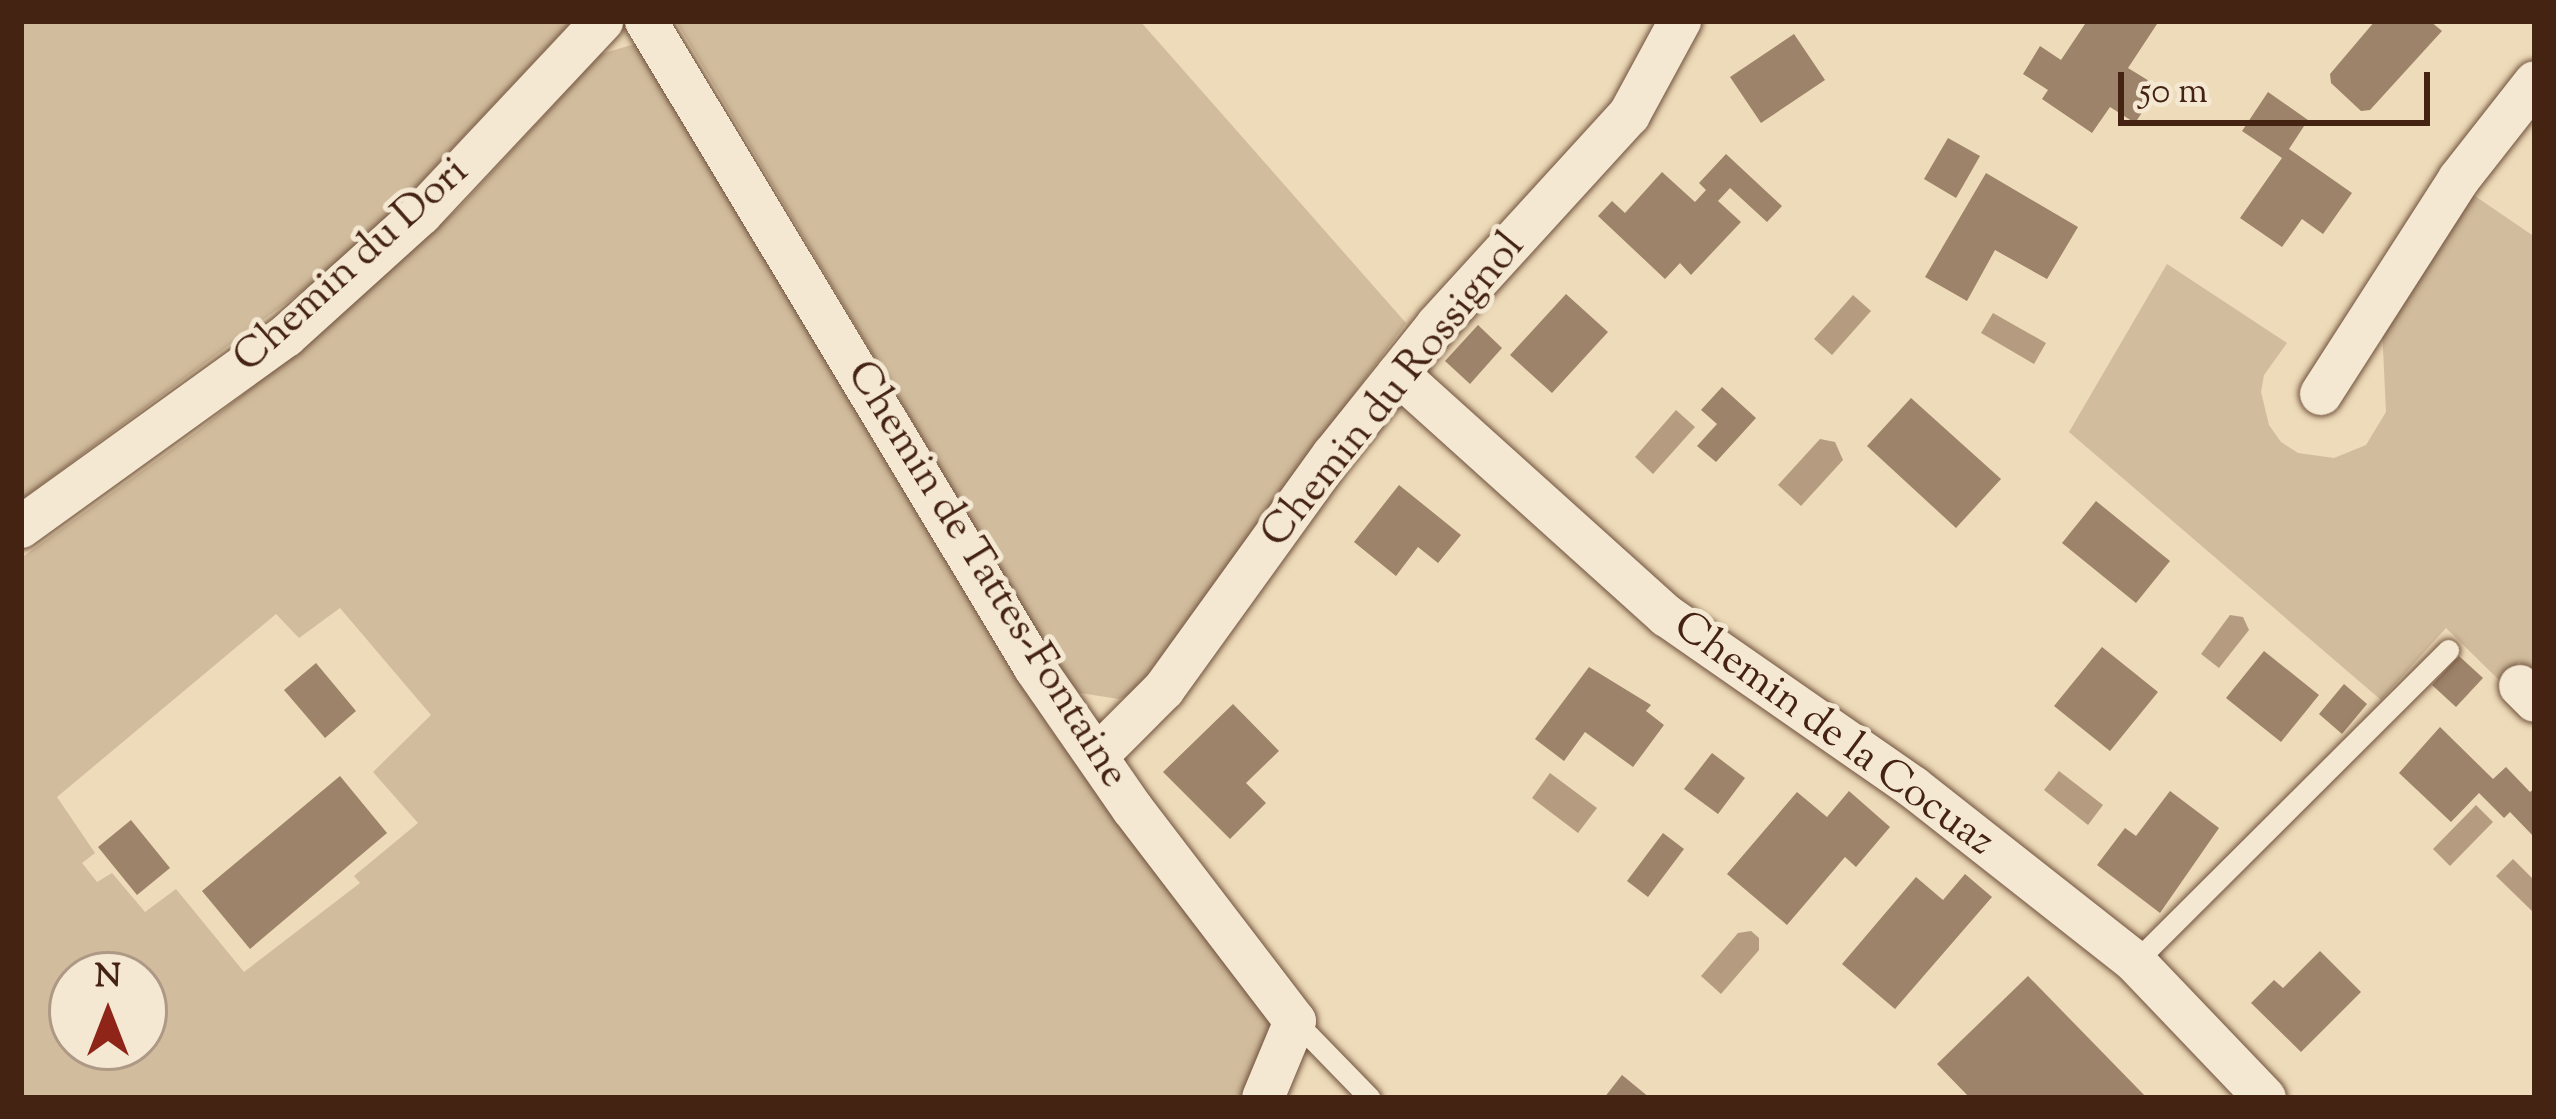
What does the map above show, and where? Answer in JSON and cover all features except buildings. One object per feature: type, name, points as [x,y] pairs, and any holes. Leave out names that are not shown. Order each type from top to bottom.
[{"type":"street","name":"Chemin du Dori","points":[[21,527],[286,336],[421,214],[602,21]]},
{"type":"street","name":"Chemin de Tattes-Fontaine","points":[[646,21],[1035,668],[1132,808],[1295,1021]]},
{"type":"street","name":"Chemin du Rossignol","points":[[1098,755],[1164,689],[1398,374],[1629,115],[1680,21]]},
{"type":"street","points":[[2321,394],[2458,179],[2535,82]]},
{"type":"street","name":"Chemin de la Cocuaz","points":[[1398,374],[1667,616],[1913,787],[2134,962],[2265,1098]]},
{"type":"street","points":[[1263,1098],[1295,1021]]},
{"type":"lane","points":[[2134,962],[2447,650]]},
{"type":"lane","name":"Chemin de Tattes-Fontaine","points":[[1295,1021],[1370,1098]]},
{"type":"shaded area","points":[[21,21],[572,21],[357,250],[21,500]]},
{"type":"shaded area","points":[[676,21],[1140,21],[1406,323],[1134,693],[1119,699],[1080,693],[1059,670]]},
{"type":"shaded area","points":[[638,43],[1050,729],[1167,885],[1282,1024],[1245,1098],[21,1098],[21,558],[199,430],[314,337],[459,208],[601,54]],"holes":[[[340,608],[431,715],[373,772],[418,823],[354,876],[360,883],[244,972],[176,889],[145,912],[112,873],[97,882],[82,863],[95,853],[57,797],[276,614],[299,638]]]},
{"type":"shaded area","points":[[2469,192],[2535,237],[2535,677],[2519,662],[2500,681],[2446,628],[2381,700],[2069,432],[2167,264],[2287,343],[2264,375],[2261,392],[2269,425],[2281,442],[2298,453],[2334,458],[2366,445],[2386,412],[2382,327]]},
{"type":"shaded area","points":[[1853,295],[1871,311],[1832,355],[1814,339]]},
{"type":"shaded area","points":[[1993,313],[2046,343],[2034,364],[1981,333]]},
{"type":"shaded area","points":[[1676,410],[1695,427],[1653,474],[1635,457]]},
{"type":"shaded area","points":[[1820,439],[1835,442],[1843,460],[1801,506],[1778,485]]},
{"type":"shaded area","points":[[2230,615],[2243,617],[2249,630],[2219,668],[2201,654]]},
{"type":"shaded area","points":[[2059,771],[2103,805],[2088,825],[2044,790]]},
{"type":"shaded area","points":[[1550,773],[1597,808],[1578,833],[1532,798]]},
{"type":"shaded area","points":[[2476,805],[2493,822],[2450,866],[2433,849]]},
{"type":"shaded area","points":[[2513,859],[2535,881],[2532,911],[2496,876]]},
{"type":"shaded area","points":[[1751,931],[1759,938],[1759,950],[1721,994],[1701,976],[1738,933]]}]
